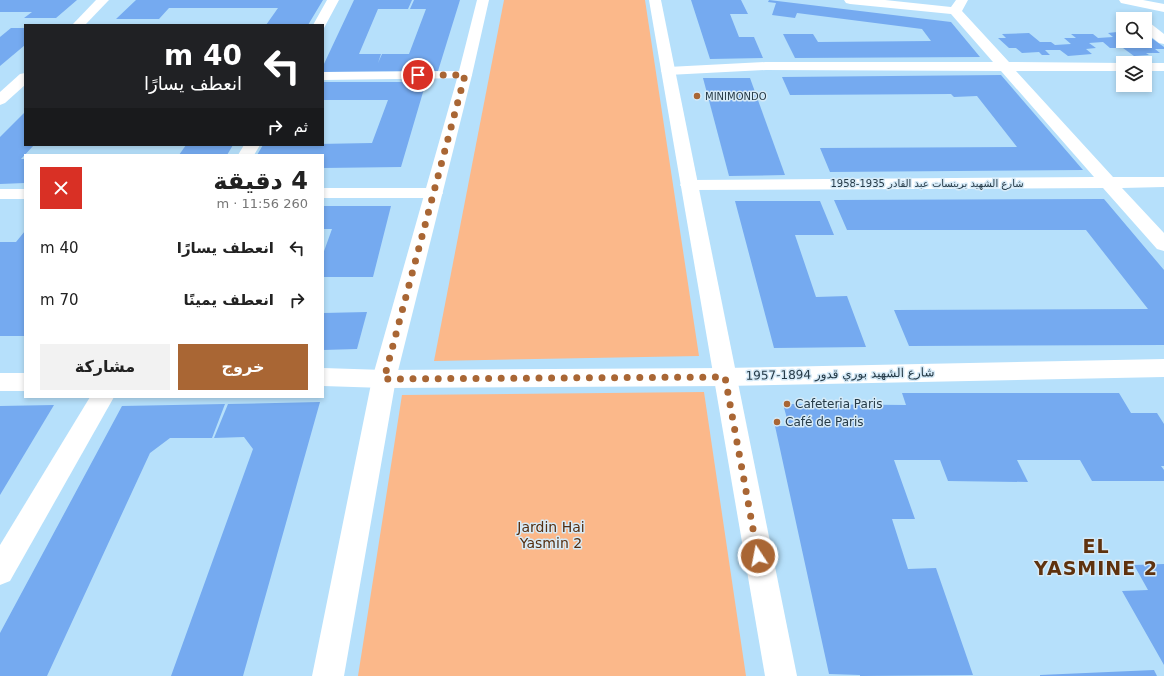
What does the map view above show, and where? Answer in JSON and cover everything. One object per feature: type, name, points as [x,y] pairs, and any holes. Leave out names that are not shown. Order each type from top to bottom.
[{"type":"street","points":[[79,24],[103,0]]},
{"type":"street","points":[[320,24],[333,0]]},
{"type":"street","points":[[328,676],[384,379],[465,75],[483,0]]},
{"type":"street","points":[[655,0],[781,676]]},
{"type":"street","points":[[850,0],[959,6],[1005,67],[1164,245]]},
{"type":"street","points":[[1111,0],[1127,12]]},
{"type":"street","points":[[1125,0],[1164,8]]},
{"type":"street","points":[[1152,31],[1164,40]]},
{"type":"street","points":[[668,71],[766,66],[1116,67]]},
{"type":"street","points":[[1152,67],[1164,68]]},
{"type":"street","points":[[324,76],[465,75]]},
{"type":"street","points":[[0,79],[24,78]]},
{"type":"street","points":[[0,100],[24,78]]},
{"type":"street","name":"شارع الشهيد برينسات عبد القادر 1935-1958","points":[[689,185],[1164,182]]},
{"type":"street","points":[[324,193],[434,193]]},
{"type":"street","points":[[0,194],[24,194]]},
{"type":"street","name":"شارع الشهيد بوري قدور 1894-1957","points":[[324,377],[384,379],[725,377],[1164,368]]},
{"type":"street","points":[[0,382],[24,382]]},
{"type":"street","points":[[0,570],[101,398]]},
{"type":"green space","points":[[504,0],[645,0],[699,356],[434,361]]},
{"type":"green space","name":"Jardin Hai Yasmin 2","points":[[704,392],[746,676],[358,676],[402,395]]},
{"type":"building","points":[[0,0],[77,0],[56,18],[24,18],[32,12],[0,12]]},
{"type":"building","points":[[136,0],[323,0],[309,24],[267,24],[278,8],[169,8],[159,19],[116,19]]},
{"type":"building","points":[[354,0],[412,0],[408,9],[378,9],[359,54],[381,54],[378,63],[382,54],[409,54],[426,9],[410,9],[414,0],[460,0],[438,71],[324,72],[324,64]]},
{"type":"building","points":[[691,0],[741,0],[748,14],[730,14],[739,37],[754,37],[763,58],[710,59]]},
{"type":"building","points":[[769,0],[951,22],[980,57],[795,58],[783,34],[813,34],[818,42],[931,41],[922,29],[797,13],[795,18],[772,15],[776,3],[768,2]]},
{"type":"building","points":[[11,28],[24,28],[24,46],[0,66],[0,37]]},
{"type":"building","points":[[1116,32],[1116,48],[1110,48],[1103,42],[1089,43],[1096,48],[1086,49],[1092,54],[1068,56],[1060,50],[1045,50],[1050,55],[1042,55],[1039,52],[1022,53],[1016,48],[1009,48],[998,38],[1006,38],[1002,34],[1029,33],[1040,42],[1051,42],[1055,45],[1071,44],[1064,38],[1076,38],[1071,34],[1093,34],[1098,38],[1113,37],[1108,33]]},
{"type":"building","points":[[1152,38],[1164,47],[1164,49],[1155,49],[1160,53],[1146,53],[1149,55],[1134,56],[1123,48],[1152,48]]},
{"type":"building","points":[[1001,75],[1083,170],[830,172],[820,148],[1017,147],[977,96],[954,97],[951,94],[790,95],[782,77]]},
{"type":"building","points":[[703,78],[750,78],[785,175],[729,176]]},
{"type":"building","points":[[324,82],[426,82],[401,167],[324,168],[324,154],[258,154],[262,146],[324,146],[324,144],[372,143],[388,100],[324,100]]},
{"type":"building","points":[[24,113],[24,146],[33,146],[24,154],[21,159],[24,159],[24,183],[0,184],[0,137]]},
{"type":"building","points":[[185,146],[232,146],[228,154],[180,154]]},
{"type":"building","points":[[1104,199],[1164,270],[1164,345],[909,346],[894,310],[1148,309],[1086,230],[847,230],[834,200]]},
{"type":"building","points":[[735,201],[820,201],[834,235],[795,235],[816,297],[847,296],[866,347],[774,348]]},
{"type":"building","points":[[324,206],[391,206],[373,277],[324,277],[324,251],[332,229],[324,229]]},
{"type":"building","points":[[24,232],[24,336],[0,336],[0,242],[16,242]]},
{"type":"building","points":[[367,312],[357,349],[324,350],[324,313]]},
{"type":"building","points":[[902,393],[1119,393],[1131,413],[1157,413],[1164,424],[1164,466],[1161,466],[1164,470],[1164,481],[1092,481],[1080,460],[1017,460],[1028,482],[948,481],[940,460],[894,460],[915,519],[892,519],[908,569],[936,568],[973,675],[860,676],[829,674],[775,426],[789,426],[783,404],[906,405]]},
{"type":"building","points":[[320,402],[243,676],[171,676],[253,449],[244,437],[214,438],[228,404]]},
{"type":"building","points":[[225,404],[212,438],[170,438],[150,453],[47,676],[0,676],[0,633],[122,406]]},
{"type":"building","points":[[54,405],[0,495],[0,406]]},
{"type":"building","points":[[1164,564],[1164,665],[1122,591],[1148,590],[1134,565]]},
{"type":"building","points":[[1154,670],[1157,676],[1040,676],[1040,675]]},
{"type":"place","name":"MINIMONDO","points":[[697,96]]},
{"type":"place","name":"Cafeteria Paris","points":[[787,404]]},
{"type":"place","name":"Café de Paris","points":[[777,422]]},
{"type":"district","name":"EL YASMINE 2","points":[[1096,557]]},
{"type":"route","points":[[418,75],[465,75],[384,379],[725,377],[758,556]]}]
